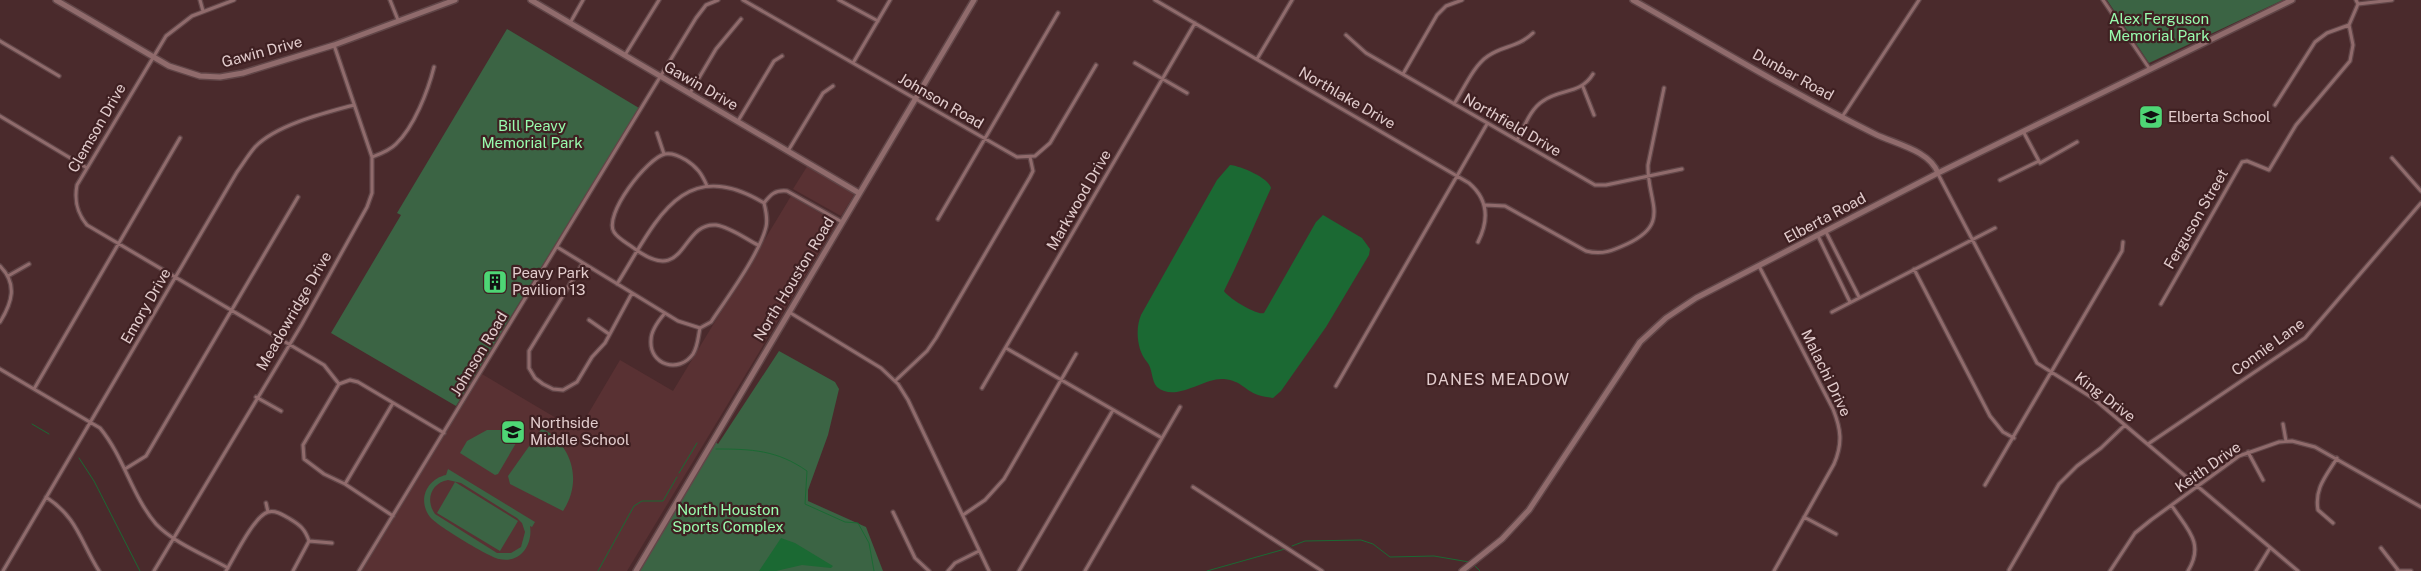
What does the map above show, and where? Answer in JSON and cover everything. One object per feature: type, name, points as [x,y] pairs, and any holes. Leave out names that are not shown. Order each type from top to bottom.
[{"type":"street","name":"Gawin Drive","points":[[56,0],[185,73],[220,77],[243,73],[334,45],[455,0]]},
{"type":"street","points":[[200,0],[203,11]]},
{"type":"street","name":"Clemson Drive","points":[[234,0],[203,11],[166,36],[152,56],[77,185],[76,194],[80,216],[87,225],[118,245],[324,365],[339,384]]},
{"type":"street","points":[[390,0],[398,20]]},
{"type":"street","name":"Gawin Drive","points":[[532,0],[859,193]]},
{"type":"street","points":[[570,23],[583,0]]},
{"type":"street","points":[[625,55],[659,0]]},
{"type":"street","name":"Johnson Road","points":[[359,571],[696,18],[706,5],[718,0]]},
{"type":"street","name":"Johnson Road","points":[[743,0],[1010,154],[1030,157]]},
{"type":"street","points":[[839,0],[878,21]]},
{"type":"street","points":[[853,63],[890,0]]},
{"type":"street","name":"North Houston Road","points":[[636,571],[974,0]]},
{"type":"street","name":"Northlake Drive","points":[[1155,0],[1457,175],[1481,195],[1485,205]]},
{"type":"street","points":[[1257,59],[1292,0]]},
{"type":"street","points":[[1403,74],[1437,15],[1450,2],[1462,0]]},
{"type":"street","name":"Dunbar Road","points":[[1632,0],[1842,117],[1918,153],[1930,162],[1938,173]]},
{"type":"street","points":[[1842,117],[1919,0]]},
{"type":"street","points":[[2103,0],[2149,68]]},
{"type":"street","name":"Elberta Road","points":[[1462,571],[1502,539],[1529,510],[1640,342],[1666,318],[1696,298],[1938,173],[2149,68],[2292,0]]},
{"type":"street","points":[[2357,2],[2392,0]]},
{"type":"street","name":"Ferguson Street","points":[[2161,304],[2242,162],[2247,161],[2269,170],[2296,125],[2345,69],[2352,52],[2349,25],[2357,2]]},
{"type":"street","points":[[938,219],[1058,13]]},
{"type":"street","points":[[689,93],[716,49],[741,20]]},
{"type":"street","name":"Markwood Drive","points":[[982,388],[1195,23]]},
{"type":"street","points":[[2275,105],[2315,42],[2327,34],[2349,25]]},
{"type":"street","points":[[1454,104],[1484,59],[1501,49],[1521,43],[1533,33]]},
{"type":"street","name":"Northfield Drive","points":[[1346,35],[1366,52],[1595,185],[1606,185],[1682,169]]},
{"type":"street","points":[[0,41],[59,76]]},
{"type":"street","name":"Meadowridge Drive","points":[[154,571],[288,344],[302,324],[367,207],[372,193],[372,157],[334,45]]},
{"type":"street","points":[[737,122],[774,61],[782,56]]},
{"type":"street","points":[[1135,63],[1187,94]]},
{"type":"street","points":[[895,381],[927,351],[936,338],[1030,178],[1033,171],[1030,157],[1044,150],[1050,143],[1096,65]]},
{"type":"street","points":[[372,157],[396,144],[403,135],[427,94],[434,67]]},
{"type":"street","points":[[1517,140],[1532,112],[1542,101],[1583,87],[1593,74]]},
{"type":"street","points":[[788,151],[823,93],[833,86]]},
{"type":"street","points":[[1583,87],[1594,115]]},
{"type":"street","points":[[1478,242],[1485,229],[1487,217],[1485,205],[1505,206],[1586,251],[1611,252],[1637,239],[1651,228],[1655,209],[1648,175],[1664,88]]},
{"type":"street","name":"Emory Drive","points":[[3,571],[237,172],[255,148],[268,136],[287,127],[354,105]]},
{"type":"street","points":[[0,116],[87,168]]},
{"type":"street","points":[[1336,386],[1487,124]]},
{"type":"street","points":[[2023,131],[2039,161]]},
{"type":"street","points":[[657,133],[664,154]]},
{"type":"street","points":[[34,388],[180,138]]},
{"type":"street","points":[[2000,180],[2077,142]]},
{"type":"street","points":[[707,186],[695,166],[676,154],[664,154],[652,160],[639,174],[616,212],[612,228],[615,234],[638,251],[658,261],[679,255],[694,234],[705,227],[716,225],[758,245]]},
{"type":"street","points":[[2392,158],[2421,191]]},
{"type":"street","name":"King Drive","points":[[1938,173],[2032,356],[2051,373],[2094,399],[2125,424],[2298,571]]},
{"type":"street","points":[[617,284],[656,220],[672,202],[685,192],[707,186],[733,188],[764,203]]},
{"type":"street","points":[[764,203],[772,193],[778,190],[787,191],[842,222]]},
{"type":"street","points":[[126,469],[146,456],[233,312],[298,197]]},
{"type":"street","points":[[557,247],[678,321],[700,328],[711,322],[758,245],[768,219],[764,203]]},
{"type":"street","name":"Connie Lane","points":[[2148,444],[2305,338],[2421,203]]},
{"type":"street","points":[[1832,312],[1995,228]]},
{"type":"street","points":[[1826,232],[1859,297]]},
{"type":"street","points":[[1818,236],[1850,302]]},
{"type":"street","points":[[1985,486],[2122,251],[2123,242]]},
{"type":"street","points":[[583,263],[533,343],[527,359],[529,368],[535,378],[553,389],[563,390],[571,387],[582,377],[589,362],[605,343],[632,293]]},
{"type":"street","points":[[8,276],[29,264]]},
{"type":"street","points":[[0,266],[8,276],[12,296],[0,322]]},
{"type":"street","name":"Malachi Drive","points":[[1758,266],[1833,409],[1840,429],[1841,447],[1774,571]]},
{"type":"street","points":[[1914,269],[1990,416],[2003,432],[2014,438]]},
{"type":"street","points":[[789,312],[872,362],[895,381],[908,400],[989,571]]},
{"type":"street","points":[[665,313],[655,328],[650,341],[655,356],[663,363],[675,366],[686,362],[696,348],[700,328]]},
{"type":"street","points":[[589,320],[609,334]]},
{"type":"street","points":[[1006,348],[1162,438]]},
{"type":"street","points":[[963,516],[986,500],[1004,479],[1076,354]]},
{"type":"street","points":[[0,369],[100,428],[109,438],[150,516],[173,537],[227,570],[256,522],[268,512],[282,514],[301,526],[309,542]]},
{"type":"street","points":[[393,516],[344,484],[311,466],[304,459],[303,445],[339,384],[350,380],[358,382],[444,432]]},
{"type":"street","points":[[256,398],[281,411]]},
{"type":"street","points":[[344,484],[393,403]]},
{"type":"street","points":[[1085,571],[1180,407]]},
{"type":"street","points":[[1019,571],[1113,410]]},
{"type":"street","points":[[2009,570],[2059,484],[2077,466],[2101,448],[2125,424]]},
{"type":"street","points":[[2283,424],[2286,441]]},
{"type":"street","name":"Keith Drive","points":[[2110,571],[2135,533],[2199,487],[2212,475],[2248,452],[2266,445],[2286,441],[2304,443],[2337,458],[2421,506]]},
{"type":"street","points":[[2248,452],[2263,480]]},
{"type":"street","points":[[2333,523],[2318,510],[2317,494],[2319,487],[2337,458]]},
{"type":"street","points":[[1193,486],[1322,571]]},
{"type":"street","points":[[46,497],[66,511],[98,570],[93,571]]},
{"type":"street","points":[[266,503],[268,512]]},
{"type":"street","points":[[2172,506],[2196,546],[2196,554],[2188,571]]},
{"type":"street","points":[[893,512],[916,558],[928,571]]},
{"type":"street","points":[[1804,517],[1836,534]]},
{"type":"street","points":[[309,542],[332,543]]},
{"type":"street","points":[[293,571],[309,542]]},
{"type":"street","points":[[2256,571],[2270,548]]},
{"type":"street","points":[[2381,548],[2397,571],[2411,571]]},
{"type":"street","points":[[948,571],[955,563],[979,551]]},
{"type":"shaded area","points":[[808,165],[855,193],[841,216],[793,189]]},
{"type":"shaded area","points":[[1230,165],[1254,173],[1265,180],[1271,188],[1224,291],[1242,305],[1255,312],[1264,313],[1316,222],[1323,215],[1362,238],[1370,249],[1369,255],[1326,327],[1281,391],[1273,398],[1258,395],[1235,382],[1224,379],[1216,379],[1181,391],[1165,391],[1155,384],[1149,365],[1139,346],[1138,327],[1141,315],[1217,180]]},
{"type":"shaded area","name":"Northside Middle School","points":[[791,196],[837,223],[627,571],[362,571],[482,374],[578,431],[620,360],[673,391]]},
{"type":"shaded area","points":[[781,538],[795,543],[833,566],[831,568],[802,565],[776,571],[759,571]]},
{"type":"green space","name":"Alex Ferguson Memorial Park","points":[[2107,0],[2283,0],[2149,63]]},
{"type":"green space","name":"Bill Peavy Memorial Park","points":[[507,29],[639,108],[456,406],[331,333],[401,215],[397,213]]},
{"type":"green space","name":"North Houston Sports Complex","points":[[779,351],[835,382],[839,389],[828,435],[808,490],[808,501],[866,527],[883,571],[636,571],[713,440],[718,444]]},
{"type":"green space","points":[[542,428],[561,444],[571,465],[573,476],[572,488],[569,500],[563,511],[510,484],[508,476]]},
{"type":"green space","points":[[487,430],[502,430],[519,438],[498,474],[495,475],[460,453],[467,441]]},
{"type":"green space","points":[[448,469],[535,522],[532,527],[530,526],[527,546],[519,556],[506,560],[493,557],[474,547],[430,517],[424,504],[426,491],[439,477],[446,475]],"holes":[[[448,480],[461,483],[522,523],[525,532],[521,547],[511,553],[497,553],[435,514],[430,503],[431,493],[434,488]]]},
{"type":"green space","points":[[455,482],[518,521],[500,551],[437,513]]},
{"type":"waterway","points":[[32,424],[49,434]]},
{"type":"waterway","points":[[679,473],[697,443]]},
{"type":"waterway","points":[[716,449],[741,449],[764,452],[785,459],[807,471],[805,504],[845,522],[858,523],[869,543],[874,571]]},
{"type":"waterway","points":[[79,458],[94,481],[140,571]]},
{"type":"waterway","points":[[598,571],[634,506],[642,501],[663,501],[677,477]]},
{"type":"waterway","points":[[1292,546],[1305,541],[1361,540],[1373,544],[1390,557],[1434,556],[1469,562]]},
{"type":"waterway","points":[[1207,571],[1285,549]]},
{"type":"waterway","points":[[1475,566],[1480,571]]},
{"type":"place","name":"Elberta School","points":[[2151,117]]},
{"type":"place","name":"Peavy Park Pavilion 13","points":[[495,282]]},
{"type":"place","name":"Northside Middle School","points":[[513,432]]},
{"type":"district","name":"DANES MEADOW","points":[[1498,379]]}]
